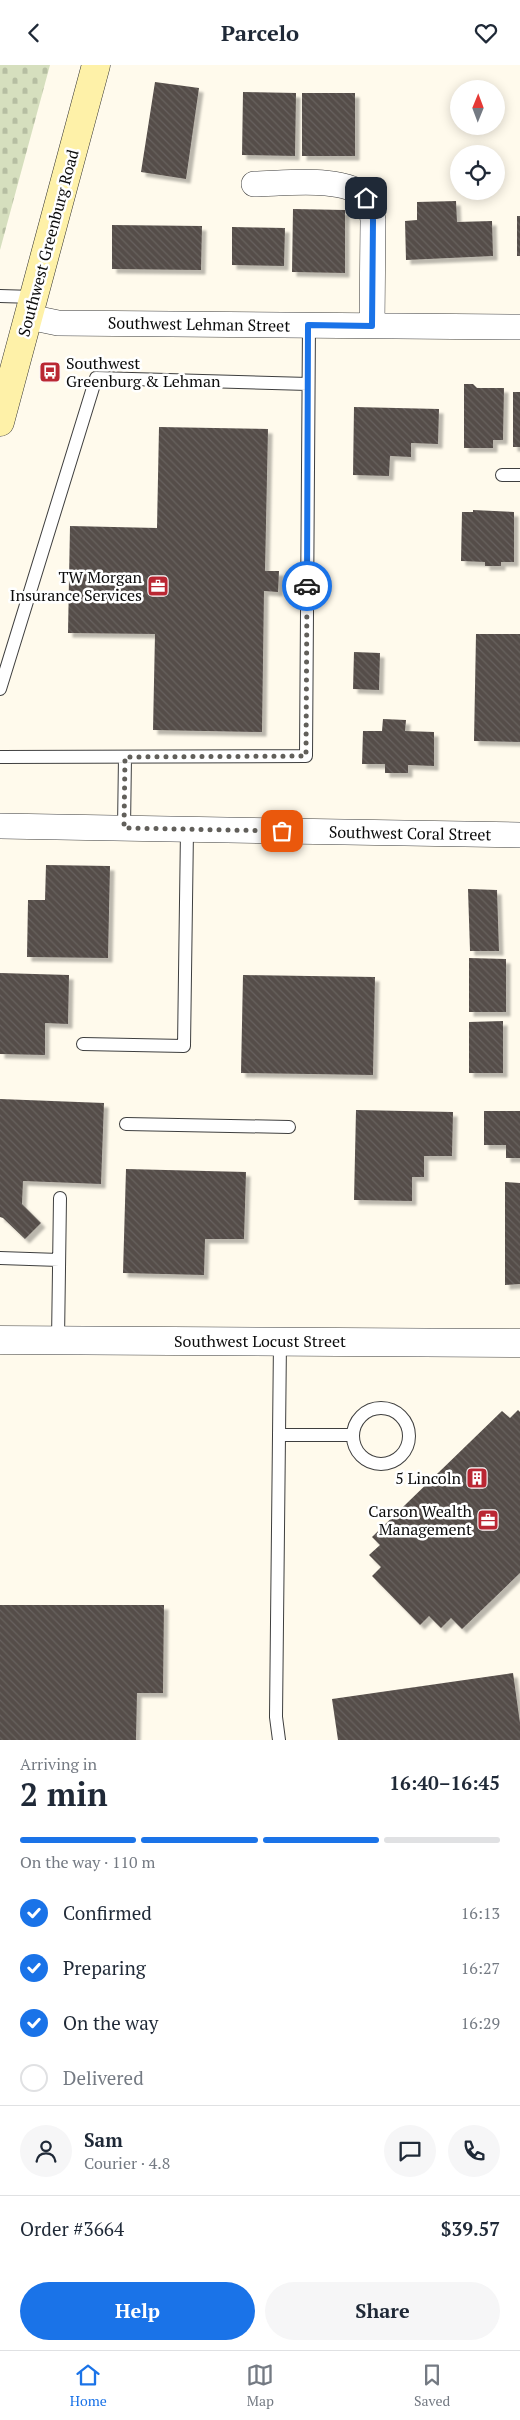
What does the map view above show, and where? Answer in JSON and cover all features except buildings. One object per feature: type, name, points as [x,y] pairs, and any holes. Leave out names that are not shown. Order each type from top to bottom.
[{"type":"main road","name":"Southwest Greenburg Road","points":[[0,422],[96,65]]},
{"type":"street","points":[[254,184],[337,184],[351,188],[366,198],[371,207],[373,220],[372,326]]},
{"type":"street","name":"Southwest Lehman Street","points":[[31,307],[58,323],[520,327]]},
{"type":"street","name":"Southwest Coral Street","points":[[0,826],[520,835]]},
{"type":"street","name":"Southwest Locust Street","points":[[0,1339],[520,1343]]},
{"type":"lane","points":[[0,296],[31,307]]},
{"type":"lane","points":[[0,757],[306,756],[308,325]]},
{"type":"lane","points":[[0,689],[96,378],[308,384]]},
{"type":"lane","points":[[502,475],[520,475]]},
{"type":"lane","points":[[124,828],[125,757]]},
{"type":"lane","points":[[83,1044],[184,1046],[187,829]]},
{"type":"lane","points":[[126,1124],[288,1127]]},
{"type":"lane","points":[[58,1340],[60,1198]]},
{"type":"lane","points":[[0,1258],[59,1260]]},
{"type":"lane","points":[[279,1740],[276,1708],[280,1341]]},
{"type":"lane","points":[[381,1408],[392,1410],[401,1417],[407,1426],[409,1436],[407,1447],[400,1456],[391,1463],[380,1464],[369,1462],[360,1456],[354,1446],[352,1435],[355,1425],[361,1416],[370,1410],[381,1408]]},
{"type":"lane","points":[[279,1435],[352,1435]]},
{"type":"green space","points":[[0,65],[50,65],[0,250]]},
{"type":"way so far","points":[[282,831],[124,828],[125,757],[306,756],[307,586]]},
{"type":"place","name":"Southwest Greenburg & Lehman","points":[[50,372]]},
{"type":"place","name":"TW Morgan Insurance Services","points":[[158,586]]},
{"type":"place","name":"5 Lincoln","points":[[477,1478]]},
{"type":"place","name":"Carson Wealth Management","points":[[488,1520]]},
{"type":"route","points":[[307,586],[308,325],[372,326],[373,220],[371,207],[366,198]]}]
